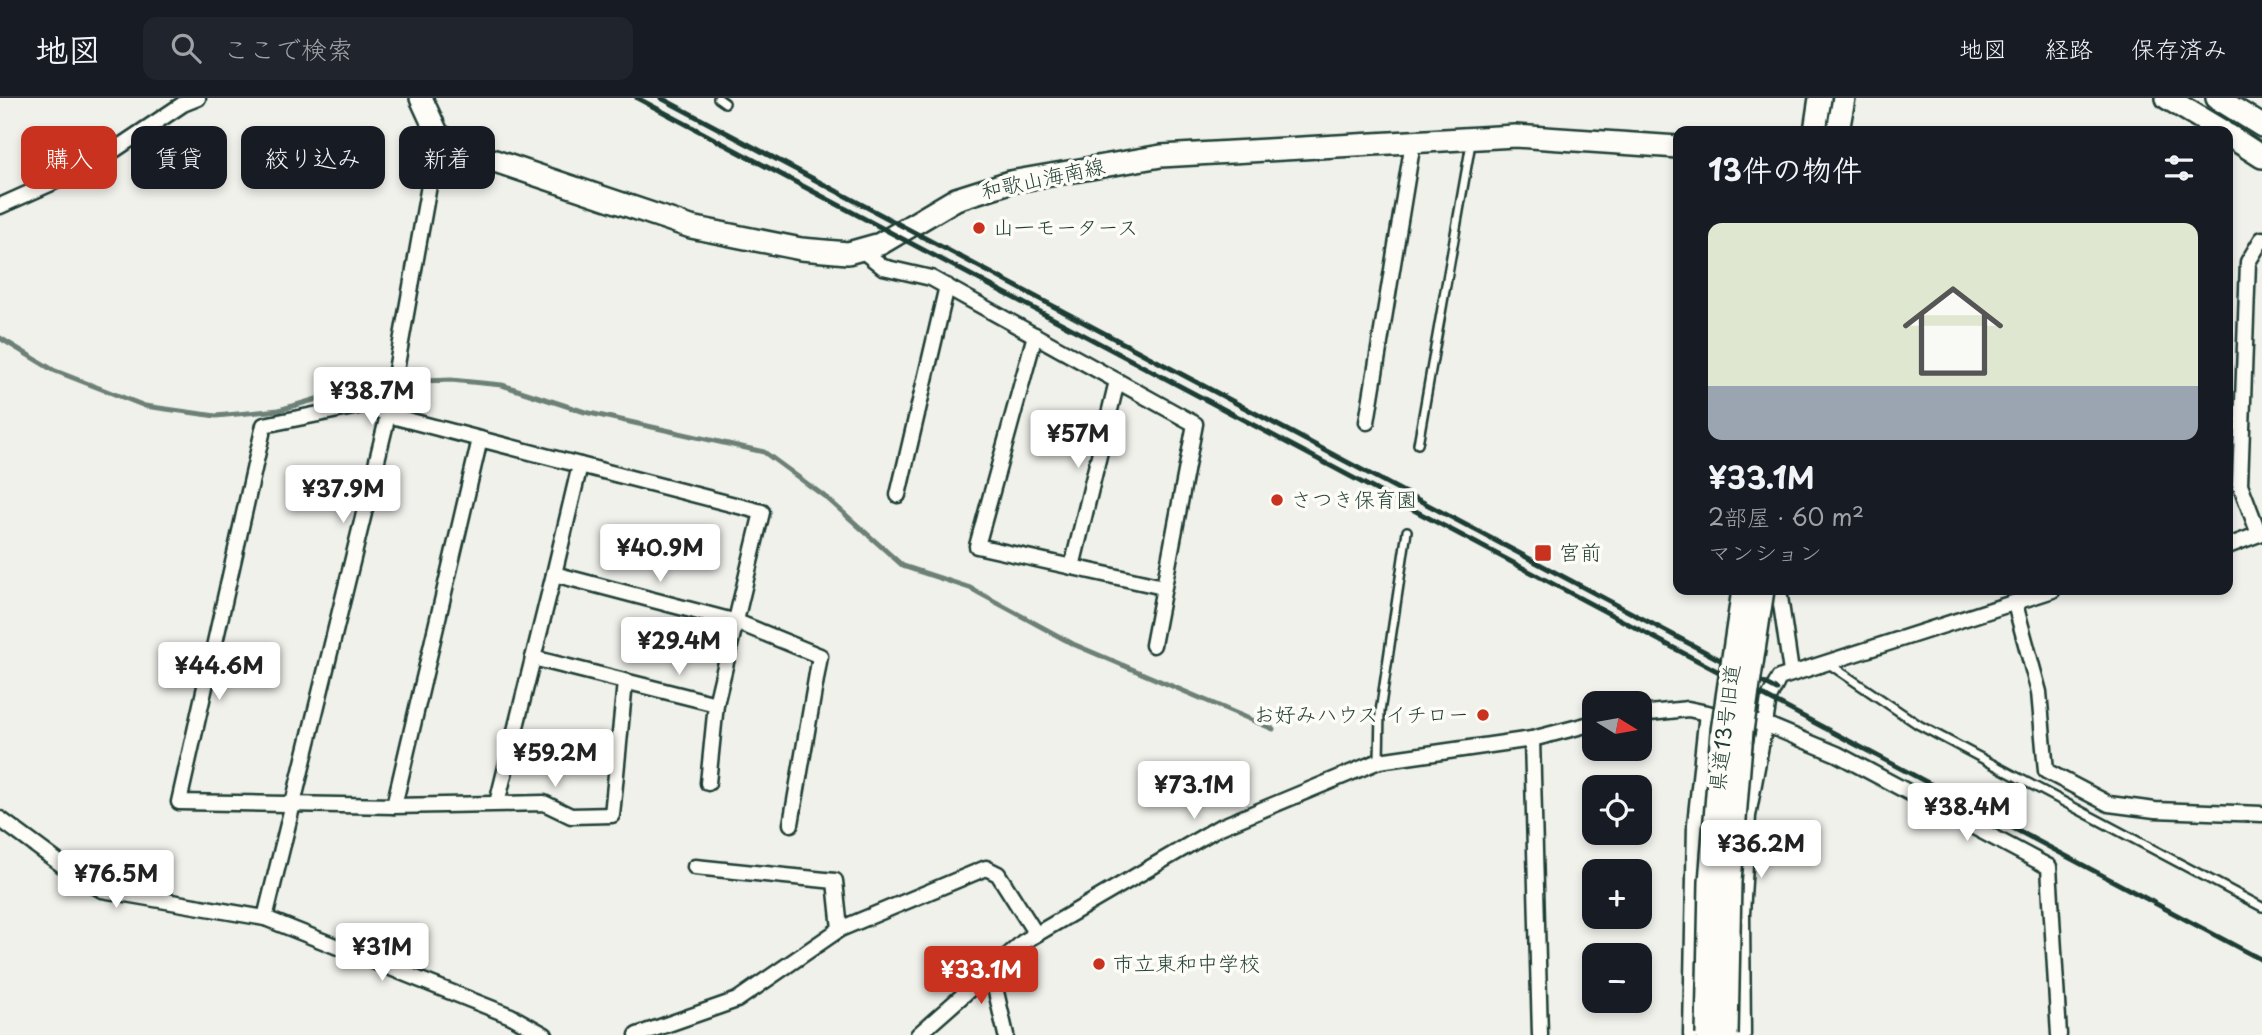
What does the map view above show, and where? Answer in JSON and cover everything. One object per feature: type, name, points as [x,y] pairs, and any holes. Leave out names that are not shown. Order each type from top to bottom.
[{"type":"main road","points":[[421,98],[434,126]]},
{"type":"main road","points":[[1816,126],[1820,98]]},
{"type":"main road","points":[[1839,126],[1844,98]]},
{"type":"main road","points":[[2167,98],[2209,126]]},
{"type":"main road","points":[[2222,101],[2262,126]]},
{"type":"main road","name":"和歌山海南線","points":[[495,161],[691,227],[801,249],[848,254],[863,251],[956,200],[1010,182],[1161,156],[1515,136],[1673,147]]},
{"type":"main road","points":[[2233,140],[2262,157]]},
{"type":"main road","name":"県道13号旧道","points":[[1707,1035],[1710,882],[1721,731],[1742,595]]},
{"type":"main road","name":"県道13号旧道","points":[[1727,1035],[1730,881],[1742,731],[1762,595]]},
{"type":"street","points":[[0,205],[92,165],[183,104],[198,98]]},
{"type":"street","points":[[2218,126],[2222,101]]},
{"type":"street","points":[[1367,422],[1413,142]]},
{"type":"street","points":[[265,918],[388,415],[428,189]]},
{"type":"street","points":[[2233,544],[2261,533],[2240,484],[2239,445],[2248,262],[2262,239]]},
{"type":"street","points":[[863,251],[883,267],[931,278],[947,286],[1195,424],[1153,645]]},
{"type":"street","points":[[898,495],[947,286]]},
{"type":"street","points":[[1035,335],[977,546],[1163,587]]},
{"type":"street","points":[[1072,567],[1117,381]]},
{"type":"street","points":[[625,682],[612,815],[571,816],[544,803],[394,806],[179,802],[264,425],[368,404],[388,415],[762,512],[716,704],[708,783]]},
{"type":"street","points":[[394,806],[480,439]]},
{"type":"street","points":[[497,803],[580,465]]},
{"type":"street","points":[[554,574],[737,622],[820,656],[791,824]]},
{"type":"street","points":[[1779,595],[1791,672]]},
{"type":"street","points":[[1744,1035],[1742,914],[1747,830],[1765,724],[1773,688],[1779,678],[2039,595]]},
{"type":"street","points":[[2015,604],[2039,692],[2046,771],[2109,804],[2155,810],[2262,814]]},
{"type":"street","points":[[533,658],[716,704]]},
{"type":"street","points":[[1652,713],[1688,709],[1765,724],[1837,754],[2049,867],[2059,1035]]},
{"type":"street","points":[[1691,1035],[1695,824],[1707,713]]},
{"type":"street","points":[[918,1035],[1036,934],[1218,828],[1379,761],[1532,738],[1582,726]]},
{"type":"street","points":[[1532,738],[1540,1035]]},
{"type":"street","points":[[0,819],[73,873],[102,890],[265,918],[511,1016],[545,1035]]},
{"type":"street","points":[[695,867],[835,881],[840,929]]},
{"type":"street","points":[[637,1035],[737,1000],[840,929],[986,868],[998,874],[1036,934]]},
{"type":"street","points":[[991,970],[1006,1035]]},
{"type":"lane","points":[[1418,444],[1471,139]]},
{"type":"lane","points":[[1379,761],[1380,712],[1407,531]]},
{"type":"lane","points":[[1829,664],[1919,725],[2262,907]]},
{"type":"waterway","points":[[0,338],[53,370],[145,406],[216,416],[279,410],[372,383],[451,380],[502,385],[585,412],[764,452],[828,499],[903,566],[970,588],[1073,644],[1273,729]]},
{"type":"railway","points":[[637,98],[2262,960]]},
{"type":"railway","points":[[661,98],[1777,690]]},
{"type":"place","name":"山一モータース","points":[[979,228]]},
{"type":"place","name":"さつき保育園","points":[[1277,500]]},
{"type":"place","name":"宮前","points":[[1543,553]]},
{"type":"place","name":"お好みハウス イチロー","points":[[1483,715]]},
{"type":"place","name":"市立東和中学校","points":[[1099,964]]}]
